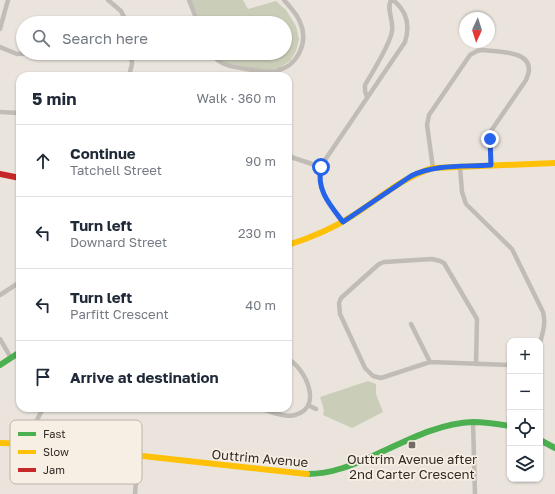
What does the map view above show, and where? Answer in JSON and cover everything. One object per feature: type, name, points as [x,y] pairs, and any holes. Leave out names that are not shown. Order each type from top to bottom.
[{"type":"street","points":[[0,29],[8,0]]},
{"type":"street","points":[[108,0],[121,11],[124,16]]},
{"type":"street","points":[[189,0],[195,16]]},
{"type":"street","points":[[216,60],[231,67],[269,72],[289,65],[296,59],[302,47],[303,30],[296,14],[284,0]]},
{"type":"street","points":[[343,222],[321,190],[319,179],[321,167],[324,160],[402,46],[407,34],[408,22],[401,7],[392,0],[389,8],[392,20],[392,33],[366,85],[365,91],[367,97]]},
{"type":"street","points":[[0,47],[16,54]]},
{"type":"street","points":[[433,168],[427,125],[429,115],[470,55],[482,50],[519,54],[526,60],[529,69],[526,80],[491,131],[491,165]]},
{"type":"street","points":[[130,72],[132,60]]},
{"type":"street","points":[[0,112],[16,113]]},
{"type":"street","points":[[292,157],[321,167]]},
{"type":"street","points":[[292,243],[315,236],[343,222],[411,176],[424,170],[433,168],[555,163]]},
{"type":"street","points":[[460,167],[462,192],[466,204],[512,249],[543,312],[545,328],[542,338]]},
{"type":"street","points":[[0,174],[16,177]]},
{"type":"street","points":[[476,364],[478,318],[444,263],[440,261],[432,259],[387,262],[379,264],[344,294],[339,303],[340,314],[365,368],[373,376],[381,378],[430,362],[476,364],[507,365]]},
{"type":"street","points":[[0,295],[16,285]]},
{"type":"street","points":[[411,324],[430,362]]},
{"type":"street","points":[[0,339],[11,358]]},
{"type":"street","points":[[0,365],[16,355]]},
{"type":"street","points":[[274,412],[290,416],[302,412],[308,405],[310,399],[310,388],[301,370],[292,362]]},
{"type":"street","points":[[308,405],[316,409]]},
{"type":"street","points":[[473,422],[475,494]]},
{"type":"street","name":"Outtrim Avenue","points":[[142,456],[293,473],[317,474],[349,467],[434,429],[473,422],[507,425]]},
{"type":"street","points":[[543,442],[555,448]]},
{"type":"street","name":"Outtrim Avenue","points":[[0,444],[10,443]]},
{"type":"street","points":[[135,494],[136,484]]},
{"type":"green space","points":[[190,0],[243,0],[248,9],[276,1],[286,10],[290,16],[197,16]]},
{"type":"green space","points":[[292,20],[296,26],[299,39],[296,51],[292,58]]},
{"type":"green space","points":[[221,60],[291,60],[279,68],[266,70],[227,65]]},
{"type":"green space","points":[[368,381],[376,384],[376,394],[383,412],[352,428],[323,415],[324,410],[320,397]]},
{"type":"traffic: fast","points":[[0,365],[16,355]]},
{"type":"traffic: fast","points":[[307,474],[334,471],[367,459],[435,429],[460,423],[473,422],[507,426]]},
{"type":"traffic: fast","points":[[543,442],[555,448]]},
{"type":"traffic: slow","points":[[292,244],[337,225],[411,177],[433,168],[555,163]]},
{"type":"traffic: slow","points":[[0,443],[10,443]]},
{"type":"traffic: slow","points":[[142,456],[307,474]]},
{"type":"traffic: jam","points":[[0,174],[16,177]]},
{"type":"place","name":"Outtrim Avenue after 2nd Carter Crescent","points":[[412,445]]},
{"type":"route","points":[[321,167],[319,175],[321,190],[343,222],[419,171],[433,168],[491,165],[490,139]]}]
